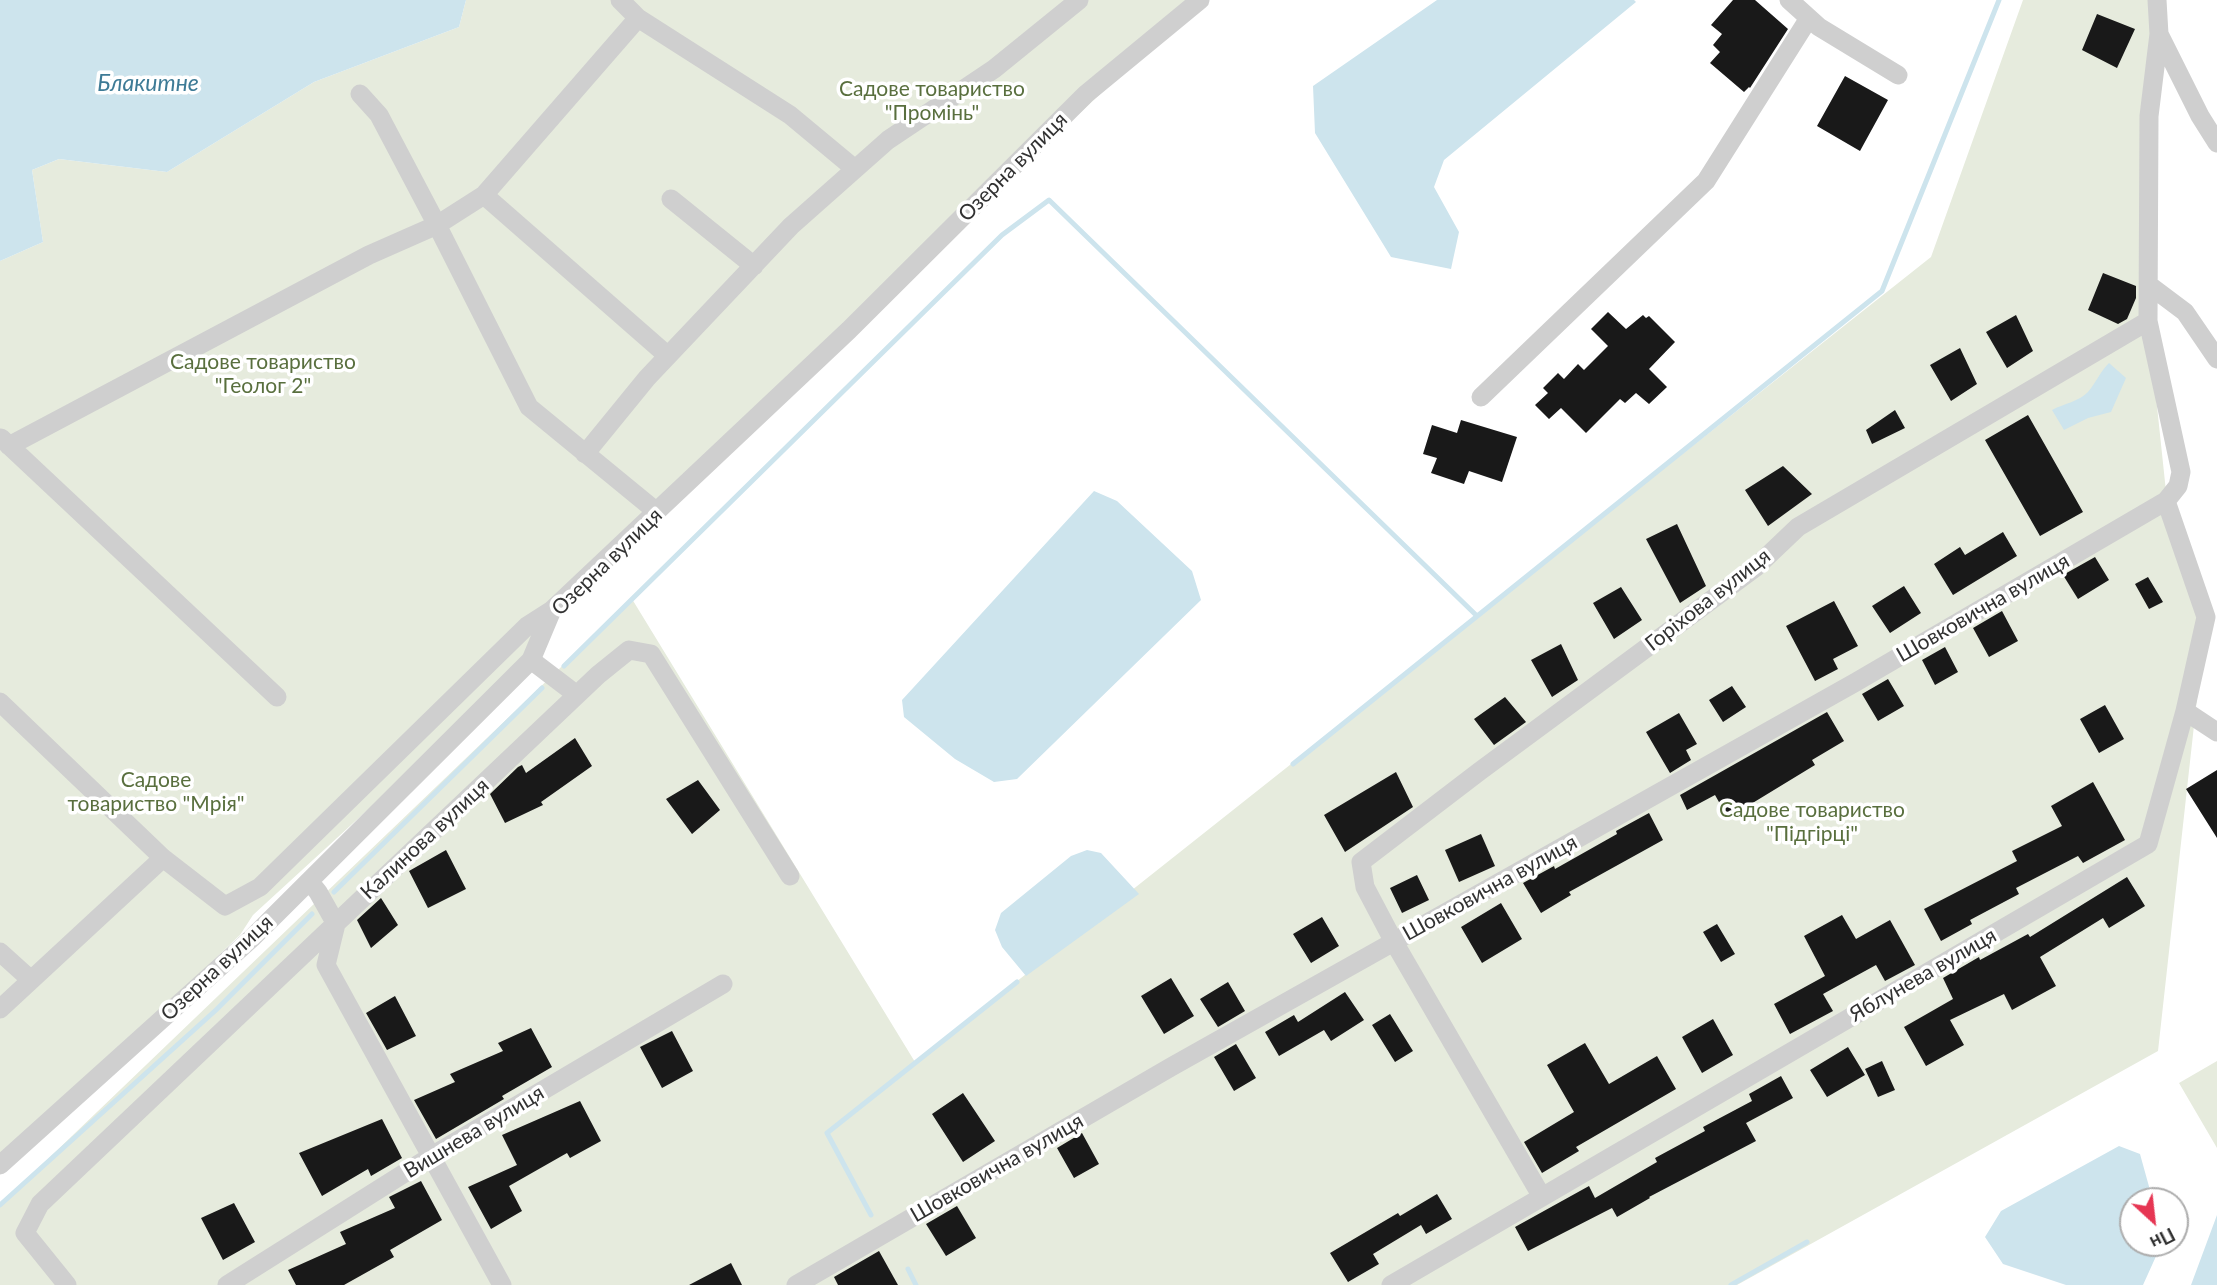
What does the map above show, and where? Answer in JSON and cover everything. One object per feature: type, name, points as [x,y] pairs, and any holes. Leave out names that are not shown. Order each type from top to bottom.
[{"type":"street","points":[[620,0],[638,18],[790,115],[855,169]]},
{"type":"street","points":[[585,454],[668,356],[791,226],[888,140],[994,69],[1079,0]]},
{"type":"street","name":"Озерна вулиця","points":[[0,1165],[252,938],[531,660],[552,610],[849,330],[1086,94],[1200,0]]},
{"type":"street","points":[[1789,0],[1819,27],[1898,75]]},
{"type":"street","points":[[2157,0],[2160,34],[2200,116],[2217,143]]},
{"type":"street","points":[[277,697],[5,442],[369,255],[437,225],[484,195],[638,18]]},
{"type":"street","points":[[1481,397],[1706,181],[1809,18]]},
{"type":"street","name":"Яблунева вулиця","points":[[1391,1285],[2148,844],[2185,711],[2206,617],[2172,493],[2181,472],[2148,321],[2149,116],[2160,34]]},
{"type":"street","points":[[360,94],[379,115],[529,407],[657,512]]},
{"type":"street","points":[[484,195],[668,356]]},
{"type":"street","points":[[671,199],[754,266]]},
{"type":"street","points":[[2149,285],[2185,312],[2217,359]]},
{"type":"street","name":"Горіхова вулиця","points":[[1394,942],[1365,887],[1361,862],[1756,567],[1798,527],[2148,321]]},
{"type":"street","name":"Шовковична вулиця","points":[[796,1285],[1159,1074],[1844,689],[2172,493]]},
{"type":"street","points":[[0,702],[163,858],[225,906],[260,887],[527,626],[552,610]]},
{"type":"street","name":"Калинова вулиця","points":[[67,1285],[25,1233],[40,1204],[577,695],[629,650],[651,654],[790,876]]},
{"type":"street","points":[[531,660],[577,695]]},
{"type":"street","points":[[2185,711],[2217,733]]},
{"type":"street","points":[[0,1009],[163,858]]},
{"type":"street","points":[[309,881],[336,924],[326,965],[502,1285]]},
{"type":"street","points":[[1394,942],[1542,1197]]},
{"type":"street","points":[[0,952],[31,980]]},
{"type":"street","name":"Вишнева вулиця","points":[[227,1285],[430,1157],[723,984]]},
{"type":"green space","points":[[466,0],[1200,0],[552,610],[531,660],[253,915],[240,935],[0,1163],[0,261],[43,242],[32,170],[59,159],[167,172],[314,82],[459,27]]},
{"type":"green space","name":"Садове товариство \"Підгірці\"","points":[[2023,0],[2157,0],[2148,321],[2167,501],[2206,617],[2158,1051],[1737,1285],[0,1285],[0,1205],[632,599],[915,1062],[1931,257]]},
{"type":"green space","points":[[2217,1061],[2217,1148],[2179,1083]]},
{"type":"water","name":"Блакитне","points":[[0,0],[466,0],[459,27],[314,82],[167,172],[59,159],[32,170],[43,242],[0,261]]},
{"type":"water","points":[[1437,0],[1636,2],[1444,160],[1434,187],[1459,232],[1451,269],[1391,257],[1315,133],[1313,86]]},
{"type":"water","points":[[2109,363],[2126,378],[2111,412],[2088,418],[2064,430],[2052,410],[2085,395]]},
{"type":"water","points":[[1094,491],[1117,501],[1192,571],[1201,600],[1017,779],[994,782],[955,759],[904,717],[902,700]]},
{"type":"water","points":[[1087,850],[1101,853],[1139,894],[1026,976],[1002,947],[995,930],[1001,913],[1071,856]]},
{"type":"water","points":[[2119,1146],[2140,1154],[2149,1187],[2119,1187],[2119,1257],[2156,1257],[2143,1285],[2066,1285],[2003,1264],[1985,1237],[2001,1211]]},
{"type":"water","points":[[2217,1215],[2217,1285],[2191,1285]]},
{"type":"building","points":[[1733,0],[1755,0],[1788,29],[1750,88],[1744,92],[1710,63],[1720,52],[1713,45],[1722,34],[1711,25]]},
{"type":"building","points":[[2097,14],[2135,29],[2117,68],[2082,50]]},
{"type":"building","points":[[1845,76],[1888,100],[1860,151],[1817,126]]},
{"type":"building","points":[[2103,273],[2136,286],[2136,298],[2127,319],[2118,324],[2088,310]]},
{"type":"building","points":[[1608,312],[1626,329],[1643,315],[1646,318],[1649,316],[1675,342],[1649,369],[1667,387],[1649,404],[1636,393],[1625,403],[1620,399],[1586,433],[1561,408],[1549,419],[1535,405],[1548,393],[1543,388],[1558,373],[1564,379],[1578,364],[1584,370],[1608,346],[1591,329]]},
{"type":"building","points":[[2016,315],[2033,351],[2007,368],[1986,332]]},
{"type":"building","points":[[1960,348],[1977,384],[1951,401],[1930,365]]},
{"type":"building","points":[[1895,410],[1905,428],[1872,444],[1866,430]]},
{"type":"building","points":[[2028,415],[2083,512],[2040,536],[1985,440]]},
{"type":"building","points":[[1461,420],[1517,437],[1502,482],[1469,471],[1464,484],[1431,473],[1437,458],[1423,454],[1432,425],[1457,433]]},
{"type":"building","points":[[1783,466],[1812,494],[1768,526],[1745,490]]},
{"type":"building","points":[[1677,524],[1706,586],[1680,603],[1646,539]]},
{"type":"building","points":[[2003,532],[2017,556],[1953,595],[1934,564],[1960,547],[1965,555]]},
{"type":"building","points":[[2095,557],[2109,580],[2078,599],[2063,575]]},
{"type":"building","points":[[2148,577],[2163,602],[2149,609],[2135,584]]},
{"type":"building","points":[[1904,586],[1921,613],[1890,633],[1872,606]]},
{"type":"building","points":[[1621,587],[1642,620],[1614,639],[1593,603]]},
{"type":"building","points":[[1834,601],[1858,646],[1833,659],[1838,669],[1815,681],[1786,626]]},
{"type":"building","points":[[2002,611],[2018,641],[1989,657],[1973,628]]},
{"type":"building","points":[[1561,644],[1578,680],[1552,697],[1531,660]]},
{"type":"building","points":[[1945,647],[1958,672],[1935,685],[1922,660]]},
{"type":"building","points":[[1888,679],[1904,706],[1878,721],[1862,694]]},
{"type":"building","points":[[1732,686],[1746,707],[1723,722],[1709,700]]},
{"type":"building","points":[[1505,697],[1526,722],[1494,745],[1474,719]]},
{"type":"building","points":[[2105,705],[2124,739],[2099,753],[2080,719]]},
{"type":"building","points":[[1827,712],[1844,741],[1812,760],[1815,765],[1728,818],[1715,795],[1687,810],[1680,795]]},
{"type":"building","points":[[1679,713],[1697,744],[1686,750],[1691,760],[1670,773],[1646,732]]},
{"type":"building","points":[[575,738],[592,766],[541,802],[543,805],[505,823],[490,794],[518,767],[522,765],[526,773]]},
{"type":"building","points":[[2217,770],[2217,838],[2186,789]]},
{"type":"building","points":[[1396,772],[1413,807],[1345,852],[1324,815]]},
{"type":"building","points":[[698,780],[720,810],[692,834],[666,799]]},
{"type":"building","points":[[2093,782],[2125,840],[2083,863],[2078,856],[2016,888],[2019,894],[1970,920],[1972,924],[1941,941],[1924,909],[2017,861],[2012,851],[2062,826],[2051,806]]},
{"type":"building","points":[[1649,813],[1663,840],[1569,892],[1571,895],[1541,913],[1523,883],[1554,866],[1555,869]]},
{"type":"building","points":[[1481,834],[1495,866],[1459,882],[1445,850]]},
{"type":"building","points":[[446,850],[466,889],[428,908],[409,871]]},
{"type":"building","points":[[1417,875],[1429,900],[1402,913],[1390,888]]},
{"type":"building","points":[[2127,877],[2145,906],[2109,928],[2103,918],[2040,957],[2056,986],[2012,1010],[2004,994],[1950,1020],[1964,1045],[1926,1066],[1904,1027],[1953,999],[1943,978],[1979,957],[1980,960],[2028,934],[2030,937]]},
{"type":"building","points":[[381,898],[398,925],[371,948],[357,920]]},
{"type":"building","points":[[1501,903],[1522,939],[1482,963],[1461,927]]},
{"type":"building","points":[[1842,915],[1856,939],[1890,920],[1915,965],[1885,981],[1876,965],[1823,994],[1833,1011],[1790,1034],[1774,1004],[1825,976],[1804,936]]},
{"type":"building","points":[[1322,917],[1339,946],[1311,963],[1293,934]]},
{"type":"building","points":[[1717,924],[1735,954],[1721,962],[1703,932]]},
{"type":"building","points":[[1171,978],[1194,1016],[1164,1034],[1141,996]]},
{"type":"building","points":[[1228,982],[1245,1011],[1218,1027],[1200,999]]},
{"type":"building","points":[[1345,992],[1364,1020],[1331,1041],[1324,1030],[1279,1056],[1265,1032],[1294,1015],[1298,1022]]},
{"type":"building","points":[[395,996],[416,1036],[387,1050],[366,1013]]},
{"type":"building","points":[[1390,1014],[1413,1051],[1395,1062],[1372,1025]]},
{"type":"building","points":[[1713,1019],[1733,1055],[1702,1073],[1682,1037]]},
{"type":"building","points":[[531,1028],[552,1067],[436,1139],[414,1100],[455,1082],[450,1074],[503,1051],[498,1043]]},
{"type":"building","points":[[672,1031],[693,1071],[662,1088],[640,1047]]},
{"type":"building","points":[[1585,1043],[1609,1084],[1657,1056],[1676,1089],[1576,1147],[1579,1151],[1542,1173],[1524,1142],[1574,1112],[1547,1065]]},
{"type":"building","points":[[1236,1044],[1256,1078],[1234,1091],[1214,1057]]},
{"type":"building","points":[[1848,1047],[1865,1075],[1827,1097],[1810,1070]]},
{"type":"building","points":[[1882,1061],[1895,1090],[1878,1097],[1865,1069]]},
{"type":"building","points":[[1781,1076],[1793,1098],[1746,1123],[1756,1141],[1649,1197],[1617,1217],[1612,1208],[1528,1251],[1515,1227],[1589,1186],[1595,1198],[1657,1162],[1655,1158],[1705,1131],[1703,1127],[1752,1101],[1749,1094]]},
{"type":"building","points":[[963,1093],[995,1141],[963,1162],[932,1114]]},
{"type":"building","points":[[580,1101],[601,1141],[570,1158],[567,1153],[509,1186],[522,1211],[491,1229],[468,1187],[517,1165],[502,1135]]},
{"type":"building","points":[[382,1119],[402,1158],[371,1176],[368,1169],[322,1196],[299,1153]]},
{"type":"building","points":[[1082,1133],[1099,1164],[1074,1178],[1057,1148]]},
{"type":"building","points":[[421,1181],[442,1220],[390,1250],[394,1257],[344,1285],[296,1285],[288,1270],[346,1244],[340,1232],[395,1208],[389,1197]]},
{"type":"building","points":[[1437,1194],[1452,1219],[1426,1234],[1421,1225],[1373,1254],[1379,1264],[1348,1282],[1330,1253],[1398,1213],[1400,1216]]},
{"type":"building","points":[[234,1203],[255,1242],[223,1260],[201,1218]]},
{"type":"building","points":[[957,1206],[976,1238],[946,1256],[926,1224]]},
{"type":"building","points":[[879,1251],[898,1285],[838,1285],[834,1277]]},
{"type":"building","points":[[731,1263],[742,1285],[689,1285]]},
{"type":"waterway","points":[[1293,764],[1882,291],[1999,0]]},
{"type":"waterway","points":[[564,666],[1002,235],[1049,200],[1477,616]]},
{"type":"waterway","points":[[334,892],[542,688]]},
{"type":"waterway","points":[[0,1205],[216,1010],[312,914]]},
{"type":"waterway","points":[[871,1215],[827,1133],[1017,982]]},
{"type":"waterway","points":[[1731,1285],[1807,1242]]},
{"type":"waterway","points":[[908,1269],[916,1285]]},
{"type":"park label","name":"Садове товариство \"Промінь\"","points":[[932,101]]},
{"type":"park label","name":"Садове товариство \"Геолог 2\"","points":[[263,374]]},
{"type":"park label","name":"Садове товариство \"Мрія\"","points":[[156,792]]}]
